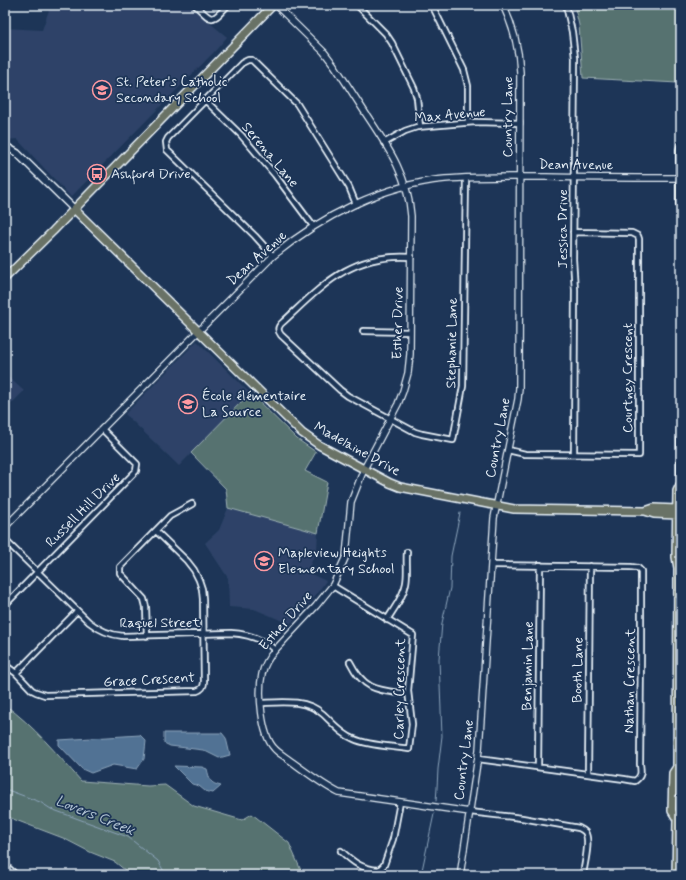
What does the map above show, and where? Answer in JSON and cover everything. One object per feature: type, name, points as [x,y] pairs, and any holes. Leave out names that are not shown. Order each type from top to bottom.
[{"type":"main road","points":[[5,278],[273,5]]},
{"type":"main road","points":[[681,146],[681,208]]},
{"type":"main road","points":[[6,147],[17,153],[74,209]]},
{"type":"main road","name":"Madelaine Drive","points":[[74,209],[308,438],[390,483],[397,486],[514,508],[645,511],[654,508],[679,512]]},
{"type":"main road","points":[[676,875],[676,819],[672,811],[672,773],[677,767],[679,749],[680,565],[676,557],[679,512],[677,491],[681,484],[681,407]]},
{"type":"street","points":[[195,5],[208,18],[216,17],[228,5]]},
{"type":"street","name":"Esther Drive","points":[[276,5],[330,59],[338,69],[397,165],[406,186],[411,211],[410,357],[407,378],[400,397],[364,469],[351,502],[346,556],[332,586],[316,606],[275,650],[267,662],[261,681],[263,723],[274,748],[327,787],[339,793],[522,818],[579,828],[585,832],[587,839],[582,875]]},
{"type":"street","points":[[357,5],[386,34],[392,43],[414,88],[417,98],[420,127]]},
{"type":"street","points":[[432,5],[464,70],[468,86],[468,122]]},
{"type":"street","name":"Country Lane","points":[[462,875],[480,742],[494,523],[519,388],[520,79],[518,53],[512,28],[503,5]]},
{"type":"street","name":"Jessica Drive","points":[[566,5],[571,25],[574,52],[574,454]]},
{"type":"street","points":[[273,256],[166,148],[168,138],[242,63],[252,60],[297,104],[350,188],[356,204]]},
{"type":"street","name":"Serena Lane","points":[[205,100],[241,135],[275,175],[313,226]]},
{"type":"street","name":"Max Avenue","points":[[384,143],[407,130],[420,127],[468,122],[520,123]]},
{"type":"street","name":"Dean Avenue","points":[[5,527],[273,256],[313,226],[340,212],[356,204],[406,186],[436,180],[520,177],[680,178]]},
{"type":"street","name":"Stephanie Lane","points":[[390,419],[418,433],[453,440],[464,385],[466,178]]},
{"type":"street","name":"Courtney Crescent","points":[[508,450],[527,454],[639,455],[640,242],[638,236],[632,233],[573,232]]},
{"type":"street","points":[[390,419],[341,391],[281,335],[279,327],[281,323],[324,285],[345,271],[360,264],[377,259],[411,257]]},
{"type":"street","points":[[363,331],[410,332]]},
{"type":"street","name":"Russell Hill Drive","points":[[5,605],[136,471],[137,464],[102,429]]},
{"type":"street","points":[[147,636],[146,607],[144,599],[122,576],[120,573],[120,567],[170,516],[192,504]]},
{"type":"street","name":"Grace Crescent","points":[[5,665],[16,673],[32,690],[45,695],[197,691],[202,688],[204,685],[202,594],[200,584],[197,575],[187,561],[156,531]]},
{"type":"street","name":"Raquel Street","points":[[5,540],[77,611],[100,630],[123,636],[203,634],[248,635],[263,640],[275,650]]},
{"type":"street","points":[[387,620],[403,594],[406,586],[407,552]]},
{"type":"street","name":"Nathan Crescent","points":[[478,759],[635,781],[641,774],[641,571],[635,567],[491,565]]},
{"type":"street","name":"Benjamin Lane","points":[[538,767],[540,565]]},
{"type":"street","name":"Booth Lane","points":[[588,774],[590,566]]},
{"type":"street","name":"Carley Crescent","points":[[261,703],[295,702],[307,705],[321,712],[341,731],[354,739],[365,743],[409,749],[412,722],[408,694],[412,635],[332,586]]},
{"type":"street","points":[[16,673],[77,611]]},
{"type":"street","points":[[350,662],[363,681],[371,687],[380,690],[408,694]]},
{"type":"street","points":[[341,851],[355,863],[371,870],[379,870],[384,865],[393,839],[400,802]]},
{"type":"street","points":[[5,865],[16,875]]},
{"type":"shaded area","name":"St. Peter's Catholic Secondary School","points":[[54,5],[188,5],[227,37],[71,197],[17,139],[5,140],[5,28],[42,30],[49,10]]},
{"type":"shaded area","name":"École élémentaire La Source","points":[[197,341],[250,393],[179,466],[125,414]]},
{"type":"shaded area","points":[[5,374],[24,391],[5,410]]},
{"type":"shaded area","name":"Mapleview Heights Elementary School","points":[[228,508],[318,533],[317,549],[307,572],[326,581],[311,601],[290,624],[254,609],[229,607],[228,578],[205,543],[219,530]]},
{"type":"shaded area","points":[[164,733],[222,733],[226,738],[230,755],[219,758],[203,750],[170,746],[164,743]]},
{"type":"shaded area","points":[[140,735],[146,741],[144,759],[137,769],[113,765],[91,773],[82,769],[59,745],[59,740]]},
{"type":"shaded area","points":[[174,766],[202,767],[207,769],[212,782],[221,786],[213,793],[205,791],[199,786],[192,784]]},
{"type":"green space","points":[[574,5],[678,5],[678,83],[583,78],[579,25]]},
{"type":"green space","points":[[250,393],[297,439],[316,452],[305,471],[327,482],[318,533],[228,508],[226,489],[191,453]]},
{"type":"green space","points":[[5,705],[35,731],[81,781],[148,786],[165,785],[194,806],[242,820],[252,814],[289,843],[303,875],[131,875],[115,862],[90,852],[63,838],[5,815]]},
{"type":"waterway","points":[[436,801],[442,736],[439,659],[442,623],[450,588],[451,556],[460,513]]},
{"type":"waterway","name":"Lovers Creek","points":[[5,789],[40,802],[51,809],[128,837],[158,861],[166,875]]},
{"type":"waterway","points":[[421,875],[434,814]]},
{"type":"place","name":"St. Peter's Catholic Secondary School","points":[[102,90]]},
{"type":"place","name":"Ashford Drive","points":[[97,174]]},
{"type":"place","name":"École élémentaire La Source","points":[[188,404]]},
{"type":"place","name":"Mapleview Heights Elementary School","points":[[264,561]]}]
